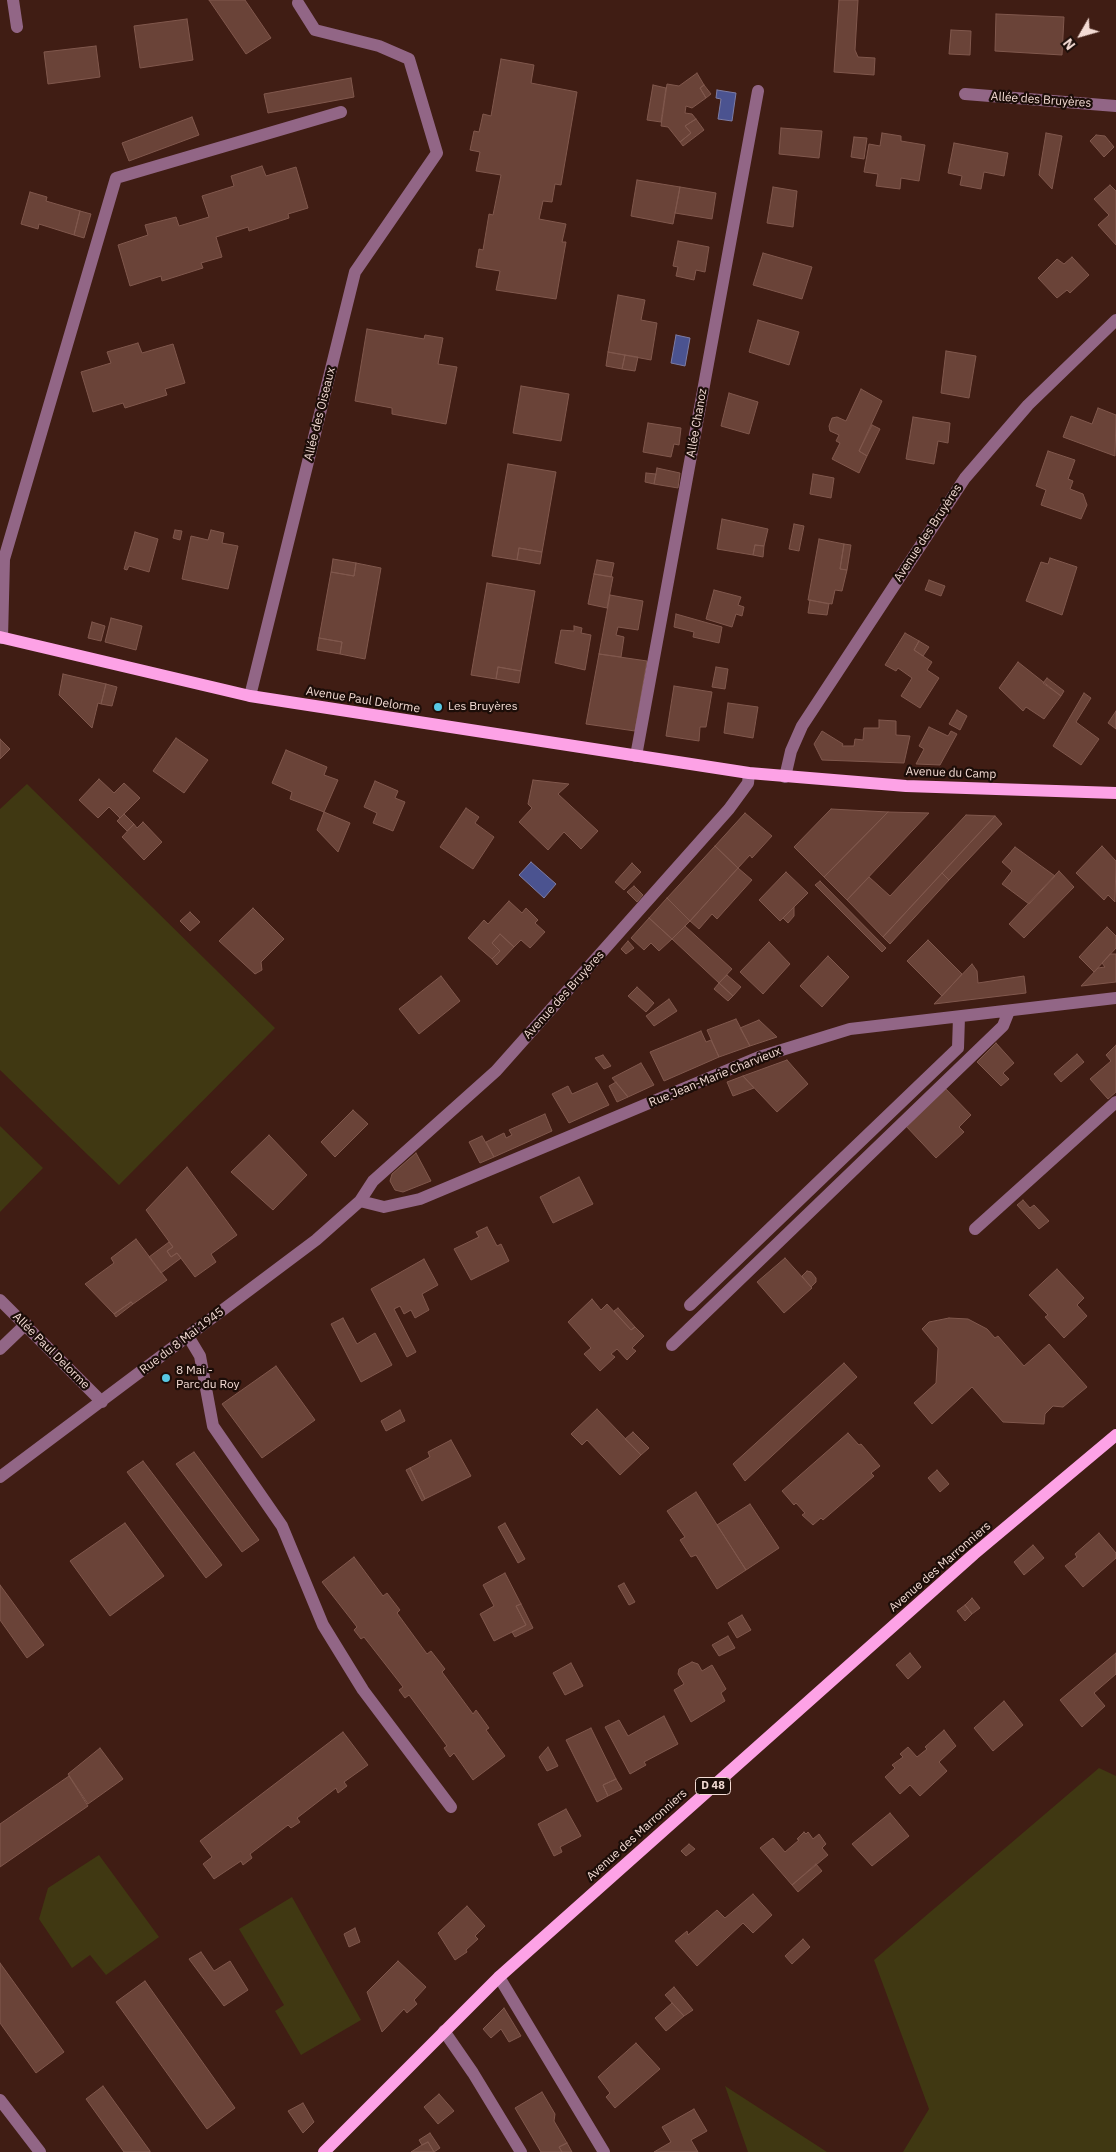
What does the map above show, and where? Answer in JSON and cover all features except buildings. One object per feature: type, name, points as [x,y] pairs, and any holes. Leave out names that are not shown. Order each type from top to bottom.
[{"type":"main road","name":"Avenue Paul Delorme","points":[[1,637],[250,696],[749,774],[784,776]]},
{"type":"main road","name":"Avenue du Camp","points":[[784,776],[906,786],[1116,793]]},
{"type":"main road","name":"Avenue des Marronniers","points":[[324,2152],[498,1977],[974,1554],[1116,1435]]},
{"type":"street","points":[[13,0],[17,27]]},
{"type":"street","name":"Allée des Oiseaux","points":[[250,696],[355,272],[437,153],[409,59],[379,46],[315,30],[298,2]]},
{"type":"street","name":"Allée Chanoz","points":[[636,756],[758,91]]},
{"type":"street","name":"Allée des Bruyères","points":[[965,94],[1116,106]]},
{"type":"street","points":[[1,637],[4,559],[116,178],[341,112]]},
{"type":"street","name":"Avenue des Bruyères","points":[[784,776],[791,751],[802,726],[965,478],[1028,405],[1116,320]]},
{"type":"street","name":"Avenue des Bruyères","points":[[360,1201],[373,1181],[496,1072],[729,809],[748,783],[749,774]]},
{"type":"street","name":"Rue Jean-Marie Charvieux","points":[[360,1201],[384,1207],[420,1199],[768,1054],[850,1030],[1116,998]]},
{"type":"street","points":[[672,1345],[1003,1026],[1009,1011]]},
{"type":"street","points":[[690,1305],[958,1048],[959,1017]]},
{"type":"street","points":[[975,1228],[1116,1102]]},
{"type":"street","name":"Rue du 8 Mai 1945","points":[[0,1477],[316,1240],[360,1201]]},
{"type":"street","name":"Allée Paul Delorme","points":[[0,1300],[102,1402]]},
{"type":"street","points":[[0,1349],[26,1324]]},
{"type":"street","points":[[188,1336],[200,1356],[213,1426],[282,1526],[323,1626],[363,1690],[451,1807]]},
{"type":"street","points":[[498,1977],[604,2152]]},
{"type":"street","points":[[444,2031],[473,2073],[521,2152]]},
{"type":"street","points":[[0,2100],[40,2152]]},
{"type":"shaded area","points":[[27,784],[275,1028],[119,1185],[0,1070],[0,809]]},
{"type":"shaded area","points":[[0,1126],[43,1168],[0,1212]]},
{"type":"shaded area","points":[[1099,1768],[1116,1776],[1116,2152],[903,2152],[929,2109],[874,1960]]},
{"type":"shaded area","points":[[99,1855],[159,1937],[106,1975],[90,1955],[72,1968],[39,1919],[48,1888]]},
{"type":"shaded area","points":[[292,1897],[361,2020],[301,2055],[275,2011],[284,2005],[239,1929]]},
{"type":"shaded area","points":[[725,2086],[827,2152],[748,2152]]},
{"type":"water","points":[[717,90],[736,93],[732,121],[718,119],[721,99],[716,98]]},
{"type":"water","points":[[676,335],[690,338],[685,366],[671,363]]},
{"type":"water","points":[[531,862],[556,884],[544,898],[519,875]]},
{"type":"place","name":"Les Bruyères","points":[[438,707]]},
{"type":"place","name":"8 Mai - Parc du Roy","points":[[166,1378]]}]
